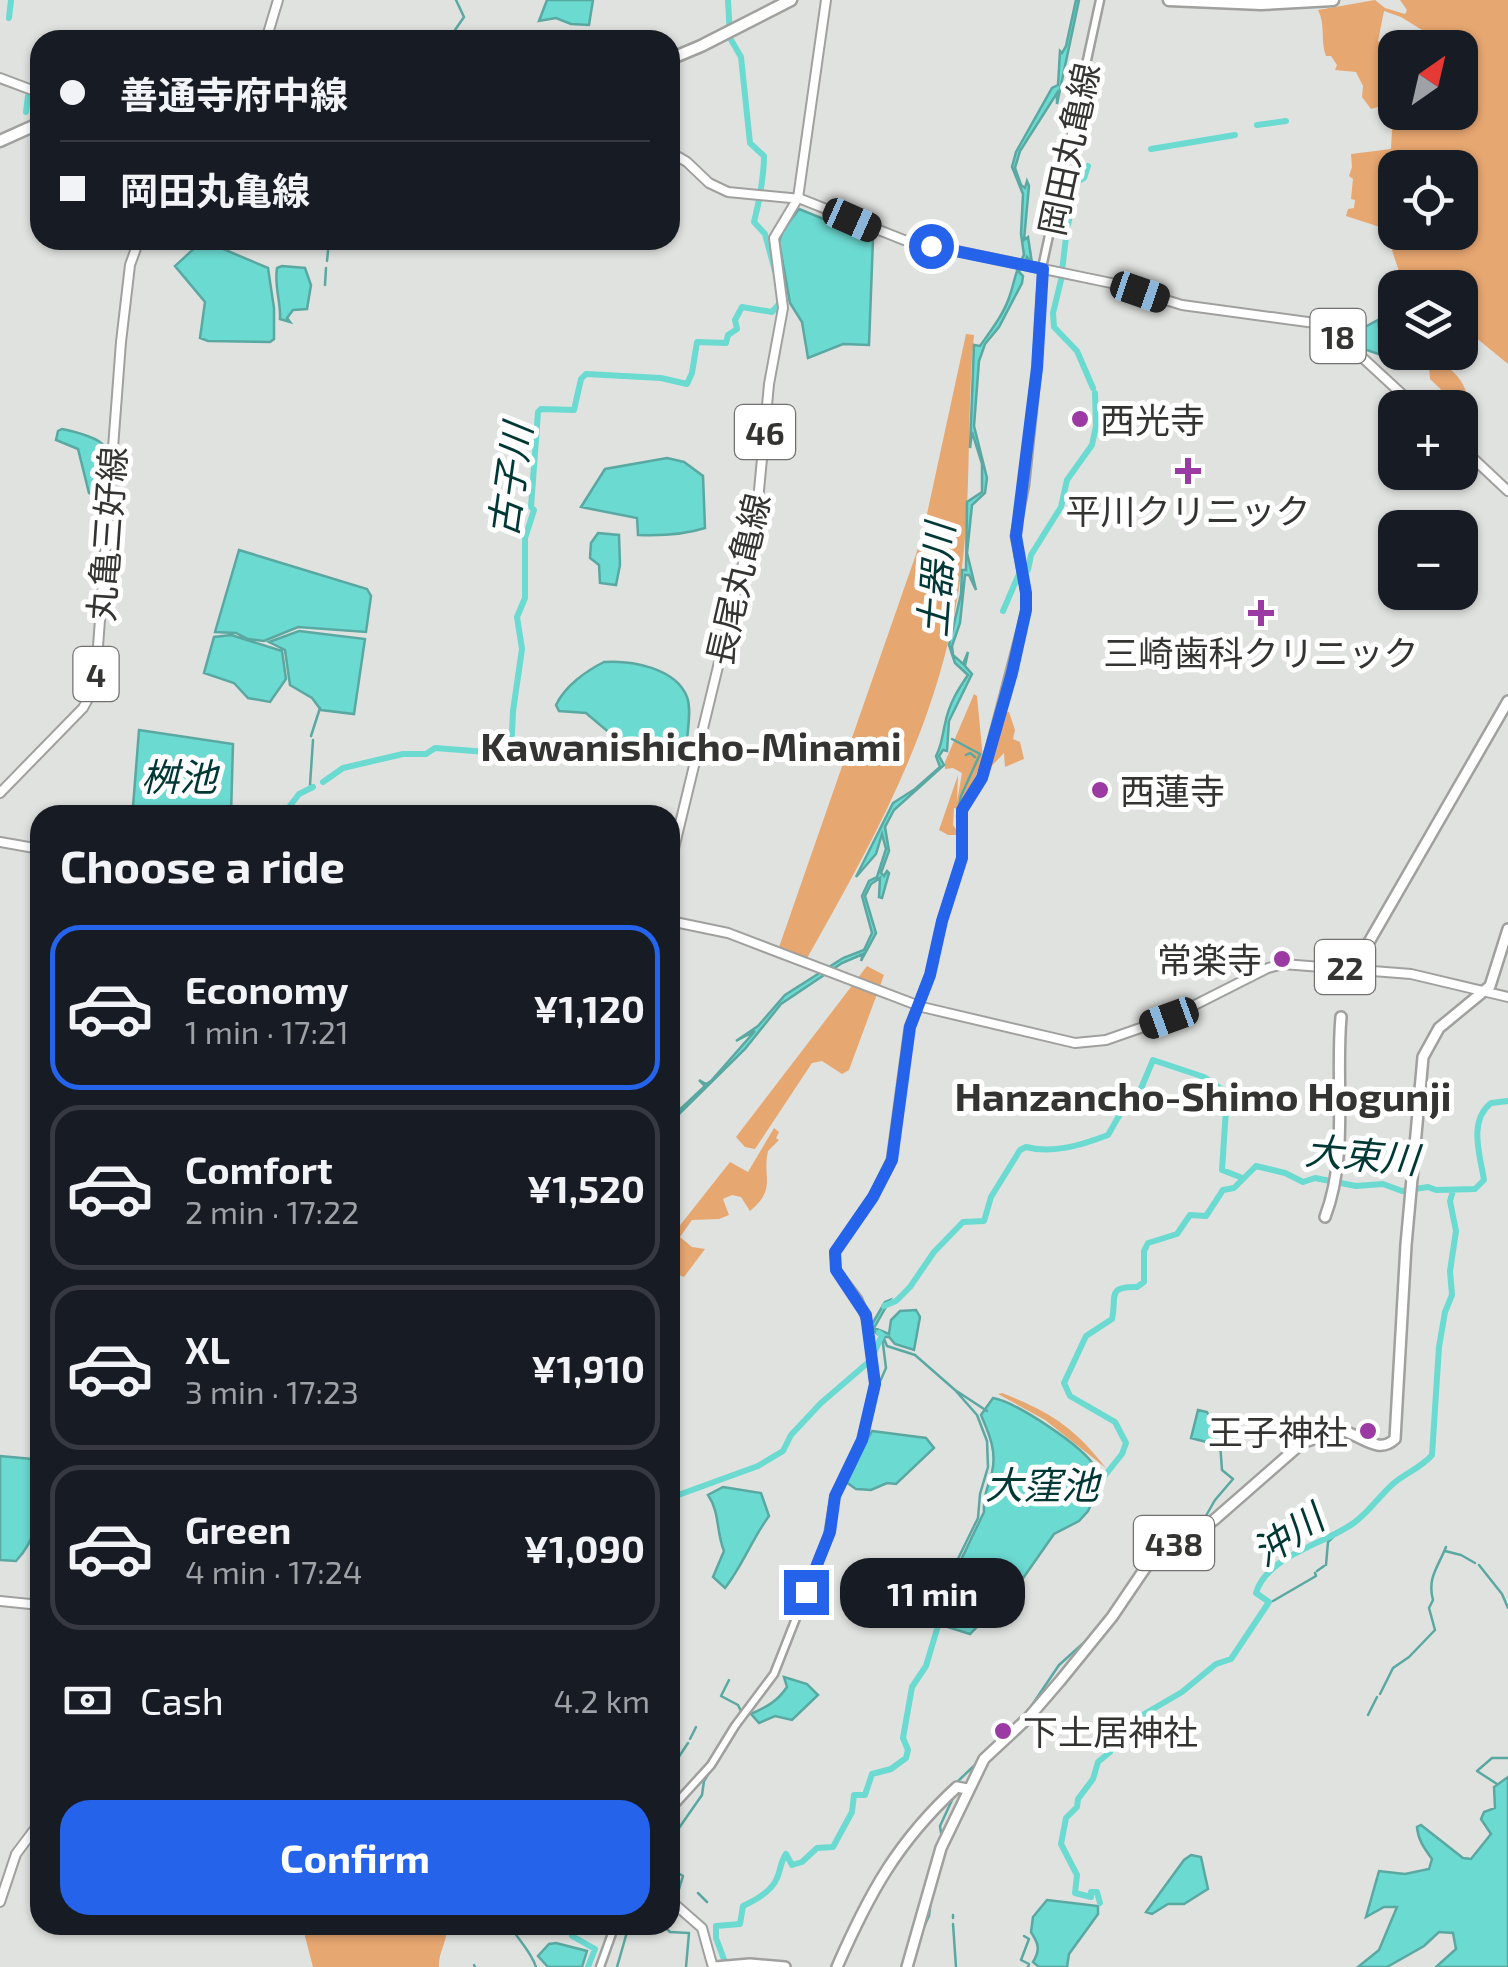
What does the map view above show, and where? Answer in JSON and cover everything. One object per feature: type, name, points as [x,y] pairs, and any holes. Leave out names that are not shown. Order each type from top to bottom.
[{"type":"highway","points":[[680,53],[787,0]]},
{"type":"highway","points":[[1169,0],[1237,4],[1333,0]]},
{"type":"highway","points":[[0,139],[30,126]]},
{"type":"highway","points":[[1356,968],[1508,704]]},
{"type":"highway","name":"438","points":[[907,1967],[938,1858],[984,1759],[1060,1681],[1112,1618],[1140,1572],[1159,1552],[1214,1520],[1308,1440],[1340,1430],[1376,1446],[1394,1441],[1421,1071],[1426,1048],[1439,1028],[1492,982],[1508,929]]},
{"type":"highway","points":[[1325,1217],[1336,1183],[1341,1017]]},
{"type":"highway","name":"438","points":[[839,1967],[868,1898],[897,1851],[956,1787],[967,1789]]},
{"type":"highway","points":[[714,1966],[785,1967]]},
{"type":"highway","points":[[754,1967],[762,1967]]},
{"type":"main road","points":[[269,30],[278,0]]},
{"type":"main road","name":"長尾丸亀線","points":[[680,824],[758,501],[770,384],[784,305],[774,238],[798,198],[826,0]]},
{"type":"main road","name":"岡田丸亀線","points":[[680,1799],[711,1766],[735,1726],[768,1684],[830,1532],[835,1496],[864,1434],[874,1388],[866,1315],[836,1270],[834,1257],[840,1241],[873,1197],[892,1160],[909,1003],[930,975],[962,858],[962,810],[982,778],[1026,610],[1016,536],[1037,368],[1040,269],[1100,0]]},
{"type":"main road","points":[[0,78],[30,90]]},
{"type":"main road","name":"18","points":[[680,158],[728,192],[798,198],[894,238],[1111,283],[1182,304],[1315,323],[1338,335],[1398,390]]},
{"type":"main road","name":"丸亀三好線","points":[[0,793],[82,708],[95,686],[121,342],[130,265],[136,250]]},
{"type":"main road","points":[[1478,463],[1508,491]]},
{"type":"main road","points":[[0,842],[30,847]]},
{"type":"main road","name":"22","points":[[680,923],[728,933],[909,1003],[1057,1040],[1093,1042],[1169,1018],[1276,965],[1424,976],[1508,997]]},
{"type":"main road","points":[[0,1601],[30,1605]]},
{"type":"main road","points":[[0,1902],[16,1854],[30,1835]]},
{"type":"main road","points":[[680,1909],[706,1934],[714,1966]]},
{"type":"main road","points":[[600,1967],[611,1935]]},
{"type":"shaded area","points":[[1375,0],[1385,8],[1405,14],[1407,10],[1400,0],[1508,0],[1508,364],[1478,339],[1478,270],[1398,270],[1392,250],[1478,250],[1478,150],[1383,150],[1391,149],[1392,130],[1478,130],[1478,30],[1422,30],[1384,11],[1378,30],[1378,107],[1371,109],[1362,97],[1363,86],[1356,72],[1335,70],[1337,65],[1331,56],[1326,56],[1318,10]]},
{"type":"shaded area","points":[[1378,151],[1378,226],[1346,216],[1348,209],[1354,208],[1355,200],[1351,199],[1353,179],[1349,176],[1351,154]]},
{"type":"shaded area","points":[[966,334],[974,335],[966,522],[956,607],[943,661],[908,764],[806,960],[778,950],[922,537]]},
{"type":"shaded area","points":[[1429,370],[1450,370],[1465,390],[1441,390],[1430,379]]},
{"type":"shaded area","points":[[974,694],[983,759],[961,810],[954,808],[953,825],[960,835],[948,835],[939,830],[958,775],[957,802],[962,773],[945,769],[945,762]]},
{"type":"shaded area","points":[[1001,712],[1009,712],[1015,730],[1013,739],[1020,742],[1024,759],[1005,767],[1004,753],[986,772]]},
{"type":"shaded area","points":[[867,966],[884,975],[849,1070],[842,1074],[822,1061],[812,1063],[755,1149],[745,1147],[736,1137]]},
{"type":"shaded area","points":[[774,1128],[779,1132],[779,1140],[768,1151],[766,1189],[758,1203],[750,1211],[741,1197],[732,1195],[723,1199],[729,1215],[692,1220],[680,1237],[680,1225],[730,1162],[748,1172]]},
{"type":"shaded area","points":[[680,1237],[692,1247],[705,1249],[684,1277],[680,1276]]},
{"type":"shaded area","points":[[998,1394],[1060,1422],[1106,1468],[1045,1420]]},
{"type":"shaded area","points":[[305,1935],[446,1935],[439,1967],[313,1967]]},
{"type":"water","points":[[547,0],[593,0],[589,25],[556,18],[539,21]]},
{"type":"water","points":[[1079,0],[1057,104],[1057,93],[1020,151],[1015,168],[1021,185],[1025,188],[1027,181],[1029,186],[1024,240],[1028,237],[1032,263],[1027,257],[1019,272],[1022,283],[979,361],[974,426],[987,478],[985,493],[972,505],[967,553],[976,590],[969,575],[965,575],[960,623],[952,646],[953,655],[963,664],[968,652],[965,666],[972,674],[949,721],[947,751],[939,756],[944,765],[894,810],[885,827],[889,851],[881,873],[889,873],[882,898],[880,878],[871,884],[865,896],[876,933],[861,961],[863,954],[842,963],[781,1004],[745,1049],[680,1113],[705,1086],[699,1080],[706,1084],[711,1081],[755,1031],[736,1041],[758,1026],[785,995],[843,958],[864,950],[872,933],[862,896],[869,881],[877,877],[886,849],[882,834],[876,854],[856,877],[893,803],[940,767],[936,756],[947,716],[968,675],[955,663],[949,645],[961,594],[962,570],[966,570],[967,502],[982,492],[982,464],[972,432],[970,448],[974,345],[980,346],[1001,315],[1024,255],[1023,194],[1012,167],[1016,152],[1052,88],[1058,85],[1060,51],[1066,46]]},
{"type":"water","points":[[799,209],[873,239],[869,345],[843,344],[808,358],[802,322],[790,303],[779,242]]},
{"type":"water","points":[[192,250],[226,250],[268,268],[274,339],[270,342],[200,338],[205,302],[175,266]]},
{"type":"water","points":[[277,268],[305,268],[311,285],[307,309],[293,310],[287,318],[290,322],[280,319],[276,275]]},
{"type":"water","points":[[1378,320],[1378,354],[1364,349],[1365,327]]},
{"type":"water","points":[[62,429],[83,434],[104,446],[104,501],[89,493],[78,449],[56,440]]},
{"type":"water","points":[[667,458],[684,462],[703,476],[705,528],[638,535],[637,518],[581,507],[605,469]]},
{"type":"water","points":[[598,533],[619,535],[616,585],[600,583],[599,565],[590,558],[591,543]]},
{"type":"water","points":[[239,550],[367,589],[371,596],[366,632],[298,627],[264,641],[215,632]]},
{"type":"water","points":[[299,631],[365,639],[354,714],[321,710],[312,698],[290,685],[285,650],[269,642]]},
{"type":"water","points":[[231,635],[282,651],[286,679],[270,702],[248,698],[234,683],[204,673],[214,637]]},
{"type":"water","points":[[604,662],[652,668],[673,679],[687,697],[687,744],[678,748],[639,747],[619,741],[586,713],[559,711],[556,705],[565,692]]},
{"type":"water","name":"桝池","points":[[139,730],[233,744],[231,805],[133,805]]},
{"type":"water","points":[[890,1300],[874,1328],[889,1334],[891,1320],[900,1311],[916,1310],[920,1317],[914,1350],[873,1330],[872,1324]]},
{"type":"water","name":"大窪池","points":[[993,1398],[1064,1437],[1088,1458],[1102,1481],[1088,1511],[1079,1521],[1054,1534],[1019,1584],[970,1634],[941,1625],[935,1614],[984,1512],[994,1457],[981,1415]]},
{"type":"water","points":[[1198,1410],[1222,1419],[1235,1432],[1228,1444],[1191,1438]]},
{"type":"water","points":[[872,1431],[926,1438],[934,1448],[896,1484],[856,1489],[846,1482],[846,1477]]},
{"type":"water","points":[[0,1456],[30,1459],[30,1541],[16,1561],[0,1560]]},
{"type":"water","points":[[723,1487],[761,1493],[769,1516],[725,1588],[713,1577],[724,1551],[708,1495]]},
{"type":"water","points":[[784,1677],[807,1684],[818,1695],[792,1720],[775,1716],[759,1723],[751,1714],[771,1704],[783,1692],[787,1687]]},
{"type":"water","points":[[1508,1777],[1508,1967],[1436,1967],[1456,1949],[1453,1933],[1439,1932],[1424,1946],[1387,1967],[1358,1967],[1379,1950],[1397,1907],[1384,1907],[1366,1917],[1379,1871],[1405,1874],[1429,1869],[1432,1859],[1419,1836],[1417,1827],[1421,1825],[1463,1858],[1471,1859],[1491,1834],[1481,1819],[1484,1812],[1495,1808],[1494,1787]]},
{"type":"water","points":[[1191,1855],[1201,1857],[1208,1889],[1184,1904],[1168,1904],[1152,1914],[1146,1912],[1184,1860]]},
{"type":"water","points":[[1047,1900],[1098,1906],[1098,1914],[1069,1954],[1067,1967],[1039,1967],[1033,1962],[1038,1950],[1031,1932],[1033,1917]]},
{"type":"water","points":[[549,1944],[587,1951],[582,1967],[548,1967],[538,1956]]},
{"type":"waterway","points":[[9,18],[11,0]]},
{"type":"waterway","points":[[455,30],[464,17],[456,0]]},
{"type":"waterway","name":"古子川","points":[[728,0],[730,38],[741,57],[750,143],[764,156],[754,222],[765,234],[775,271]]},
{"type":"waterway","points":[[26,112],[28,96]]},
{"type":"waterway","points":[[1257,125],[1286,121]]},
{"type":"waterway","points":[[1151,149],[1235,135]]},
{"type":"waterway","points":[[1068,225],[1077,182],[1084,178],[1088,166]]},
{"type":"waterway","points":[[1062,271],[1066,237]]},
{"type":"waterway","points":[[327,261],[328,251]]},
{"type":"waterway","points":[[325,285],[326,268]]},
{"type":"waterway","points":[[1062,276],[1053,313],[1054,327],[1077,351],[1093,388]]},
{"type":"waterway","name":"古子川","points":[[323,782],[343,768],[403,754],[426,754],[435,748],[487,752],[492,759],[503,762],[511,754],[522,649],[517,617],[525,598],[525,538],[534,510],[531,507],[538,412],[574,410],[581,379],[586,374],[661,378],[687,384],[697,342],[726,343],[728,335],[737,329],[735,320],[742,307],[772,312],[780,303]]},
{"type":"waterway","points":[[1028,570],[1031,555],[1061,507],[1067,480],[1092,445],[1095,393]]},
{"type":"waterway","points":[[1003,611],[1019,574]]},
{"type":"waterway","points":[[311,736],[320,708]]},
{"type":"waterway","points":[[952,739],[980,754],[961,796],[957,816]]},
{"type":"waterway","points":[[313,740],[313,787]]},
{"type":"waterway","points":[[966,755],[975,757]]},
{"type":"waterway","name":"古子川","points":[[291,805],[299,794],[313,787]]},
{"type":"waterway","name":"大束川","points":[[884,1306],[896,1301],[910,1287],[934,1252],[963,1222],[984,1221],[991,1197],[1020,1150],[1067,1147],[1108,1135],[1127,1102],[1140,1091],[1153,1060],[1204,1077],[1227,1093],[1222,1170],[1240,1177]]},
{"type":"waterway","points":[[1098,1484],[1126,1443],[1115,1422],[1070,1396],[1064,1383],[1086,1336],[1112,1319],[1117,1291],[1144,1282],[1144,1251],[1148,1243],[1177,1234],[1190,1215],[1206,1216],[1223,1190],[1234,1188],[1256,1166],[1303,1182],[1315,1178],[1356,1186],[1383,1184],[1402,1191],[1428,1187],[1475,1189],[1484,1180],[1477,1139],[1480,1119],[1491,1103],[1508,1101]]},
{"type":"waterway","name":"沖川","points":[[1100,1903],[1097,1892],[1091,1892],[1091,1897],[1075,1893],[1077,1875],[1061,1844],[1066,1818],[1077,1807],[1098,1762],[1141,1716],[1182,1692],[1216,1664],[1231,1659],[1269,1602],[1256,1593],[1272,1569],[1355,1522],[1394,1483],[1432,1455],[1439,1347],[1452,1295],[1450,1271],[1456,1231],[1450,1201],[1453,1191]]},
{"type":"waterway","name":"大束川","points":[[680,1494],[758,1466],[783,1451],[791,1435],[821,1403],[871,1360],[882,1335],[879,1333]]},
{"type":"waterway","points":[[878,1386],[886,1368],[882,1336]]},
{"type":"waterway","points":[[883,1336],[887,1346],[915,1355],[955,1390],[987,1411]]},
{"type":"waterway","points":[[939,1625],[929,1618],[978,1518],[988,1467],[987,1441],[977,1415],[955,1390]]},
{"type":"waterway","points":[[1203,1521],[1233,1479],[1222,1470],[1220,1443]]},
{"type":"waterway","points":[[1326,1565],[1332,1535]]},
{"type":"waterway","points":[[1150,1555],[1161,1547]]},
{"type":"waterway","points":[[1380,1694],[1393,1668],[1435,1630],[1429,1608],[1433,1600],[1431,1585],[1446,1547]]},
{"type":"waterway","points":[[1445,1551],[1475,1563]]},
{"type":"waterway","points":[[1479,1565],[1508,1608]]},
{"type":"waterway","points":[[1317,1571],[1324,1566]]},
{"type":"waterway","points":[[1273,1601],[1316,1576],[1315,1573]]},
{"type":"waterway","points":[[725,1962],[716,1926],[740,1924],[743,1906],[771,1887],[786,1854],[792,1865],[802,1862],[817,1848],[833,1847],[852,1812],[854,1795],[865,1795],[872,1774],[891,1769],[906,1758],[908,1750],[903,1738],[912,1687],[926,1666],[940,1619]]},
{"type":"waterway","points":[[1028,1711],[1059,1665],[1089,1638]]},
{"type":"waterway","points":[[729,1680],[721,1696],[738,1705],[742,1713]]},
{"type":"waterway","points":[[1368,1715],[1377,1697]]},
{"type":"waterway","points":[[690,1739],[696,1727]]},
{"type":"waterway","points":[[989,1749],[1001,1737]]},
{"type":"waterway","points":[[680,1755],[688,1743]]},
{"type":"waterway","points":[[680,1827],[702,1795],[704,1781],[721,1754]]},
{"type":"waterway","points":[[1497,1784],[1477,1771],[1492,1758],[1508,1758]]},
{"type":"waterway","points":[[957,1782],[978,1762]]},
{"type":"waterway","points":[[942,1839],[940,1826],[953,1798]]},
{"type":"waterway","points":[[680,1874],[680,1886]]},
{"type":"waterway","points":[[698,1893],[707,1902]]},
{"type":"waterway","points":[[920,1935],[931,1900]]},
{"type":"waterway","points":[[953,1924],[956,1967]]},
{"type":"waterway","points":[[680,1933],[689,1933],[686,1967]]},
{"type":"waterway","points":[[517,1935],[536,1967]]},
{"type":"waterway","name":"大束川","points":[[572,1935],[595,1949],[588,1967]]},
{"type":"waterway","points":[[617,1967],[626,1935]]},
{"type":"waterway","points":[[1024,1936],[1029,1939],[1021,1960],[1028,1967]]},
{"type":"place","name":"西光寺","points":[[1080,419]]},
{"type":"place","name":"平川クリニック","points":[[1188,471]]},
{"type":"place","name":"三崎歯科クリニック","points":[[1261,613]]},
{"type":"place","name":"西蓮寺","points":[[1100,790]]},
{"type":"place","name":"常楽寺","points":[[1282,959]]},
{"type":"place","name":"王子神社","points":[[1368,1431]]},
{"type":"place","name":"下土居神社","points":[[1003,1731]]},
{"type":"district","name":"Kawanishicho-Minami","points":[[691,745]]},
{"type":"district","name":"Hanzancho-Shimo Hogunji","points":[[1203,1095]]},
{"type":"route","points":[[806,1592],[830,1532],[835,1496],[864,1434],[875,1384],[866,1315],[836,1270],[835,1252],[873,1197],[892,1160],[910,1027],[930,975],[962,858],[962,810],[983,775],[1026,610],[1016,536],[1037,368],[1043,269],[931,246]]},
{"type":"water label","name":"土器川","points":[[935,580]]}]
